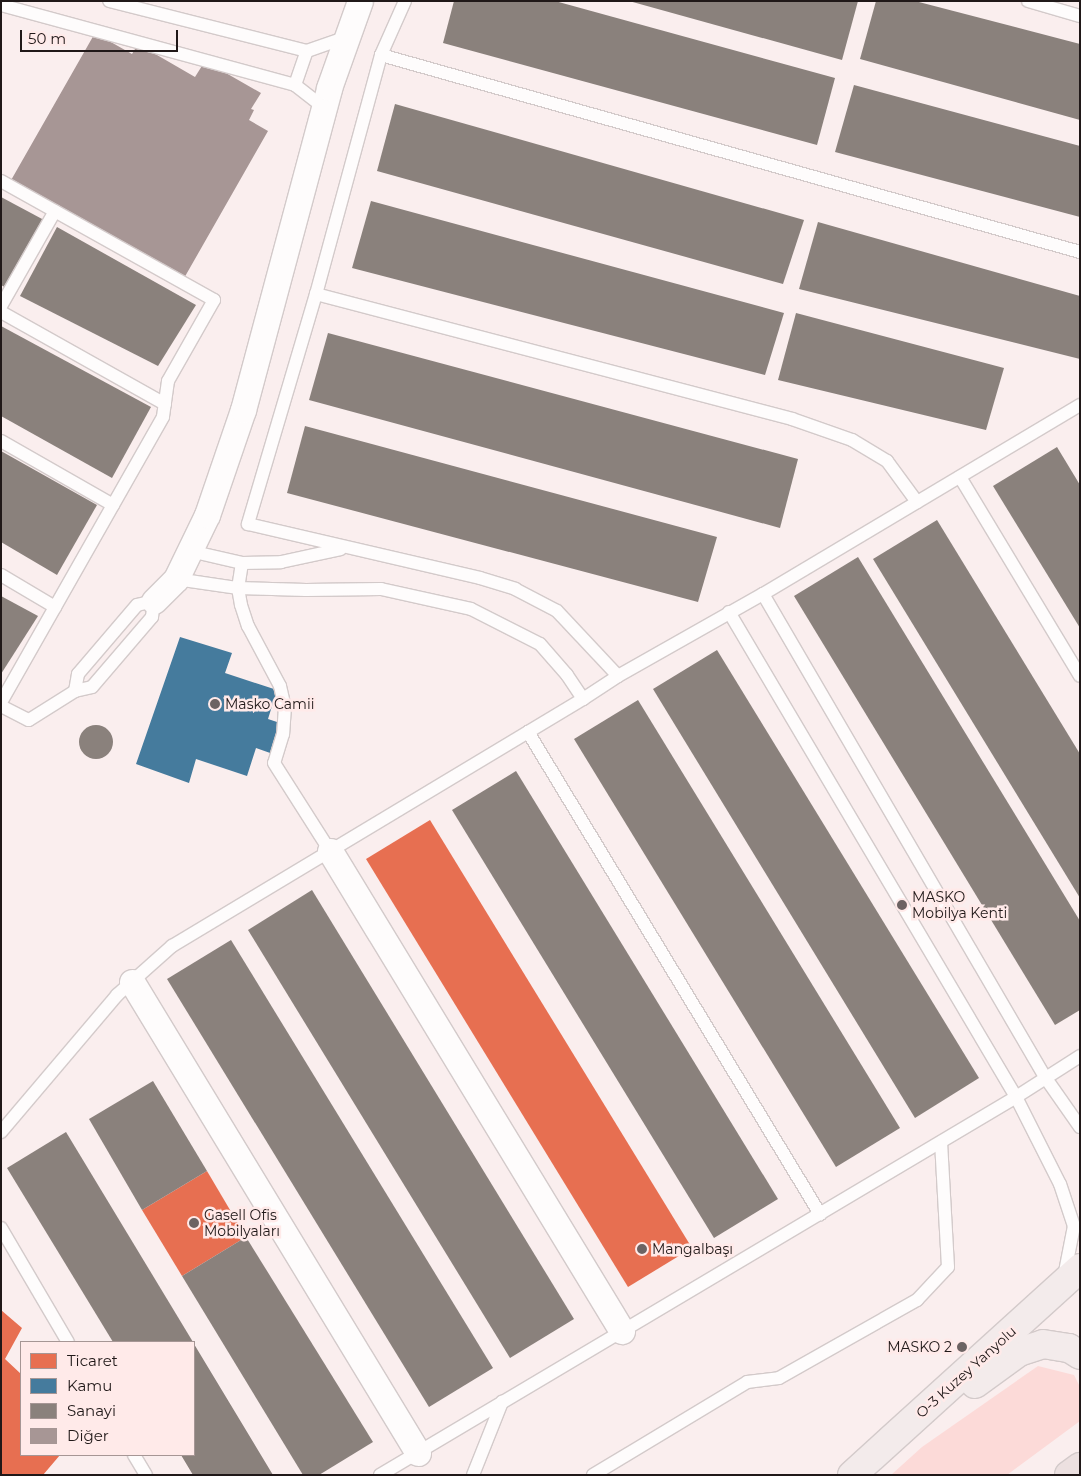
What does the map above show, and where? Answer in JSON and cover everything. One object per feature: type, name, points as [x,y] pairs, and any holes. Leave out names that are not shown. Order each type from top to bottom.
[{"type":"highway","points":[[1069,1475],[1080,1467]]},
{"type":"main road","name":"O-3 Kuzey Yanyolu","points":[[852,1475],[1071,1276]]},
{"type":"main road","points":[[891,1440],[1019,1352],[1043,1344],[1069,1348],[1080,1355]]},
{"type":"street","points":[[154,601],[176,579],[207,515],[242,410],[324,108],[360,1]]},
{"type":"street","points":[[330,851],[622,1331]]},
{"type":"street","points":[[132,982],[418,1452]]},
{"type":"lane","points":[[108,1],[307,51],[347,37]]},
{"type":"lane","points":[[405,1],[381,54],[316,294],[248,524],[480,578],[515,590],[557,611],[618,676]]},
{"type":"lane","points":[[1028,1],[1080,16]]},
{"type":"lane","points":[[1,5],[295,85],[324,108]]},
{"type":"lane","points":[[295,85],[307,51]]},
{"type":"lane","points":[[381,54],[1080,252]]},
{"type":"lane","points":[[1,181],[214,300],[168,381],[164,417],[1,702]]},
{"type":"lane","points":[[1,306],[55,211]]},
{"type":"lane","points":[[316,294],[792,419],[852,440],[887,461],[917,502]]},
{"type":"lane","points":[[1,312],[165,404]]},
{"type":"lane","points":[[1,1132],[117,995],[172,946],[584,699],[618,676],[763,594],[1080,405]]},
{"type":"lane","points":[[1,441],[113,505]]},
{"type":"lane","points":[[960,477],[1080,676]]},
{"type":"lane","points":[[190,551],[242,563],[282,562],[345,548]]},
{"type":"lane","points":[[242,563],[238,588],[248,626],[275,675],[284,698],[284,725],[274,763],[330,851]]},
{"type":"lane","points":[[1,575],[55,607]]},
{"type":"lane","points":[[176,579],[238,588],[306,590],[381,589],[471,610],[540,644],[567,675],[584,699]]},
{"type":"lane","points":[[763,594],[1045,1077],[1080,1127]]},
{"type":"lane","points":[[1,706],[29,720],[75,691],[92,687],[152,617],[154,601],[137,605],[78,674],[75,691]]},
{"type":"lane","points":[[729,612],[1016,1097],[1060,1184],[1074,1226],[1071,1276]]},
{"type":"lane","points":[[528,732],[820,1214]]},
{"type":"lane","points":[[380,1475],[941,1142],[1080,1056]]},
{"type":"lane","points":[[594,1475],[748,1382],[780,1378],[917,1300],[948,1267],[941,1142]]},
{"type":"lane","points":[[1,1228],[67,1341]]},
{"type":"lane","points":[[473,1475],[502,1402]]},
{"type":"lane","points":[[135,1456],[146,1475]]},
{"type":"shaded area","points":[[1038,1366],[1074,1375],[1080,1387],[1080,1421],[1007,1475],[891,1475],[922,1447]]},
{"type":"building: Ticaret","points":[[430,820],[692,1248],[628,1287],[366,859]]},
{"type":"building: Ticaret","name":"Gasell Ofis Mobilyaları","points":[[207,1171],[246,1237],[182,1276],[142,1210]]},
{"type":"building: Ticaret","points":[[1,1310],[22,1328],[5,1359],[20,1373],[20,1456],[59,1456],[43,1475],[1,1475]]},
{"type":"building: Kamu","name":"Masko Camii","points":[[180,637],[232,653],[225,673],[277,690],[268,719],[283,724],[273,754],[256,748],[247,776],[196,759],[189,783],[136,764]]},
{"type":"building: Sanayi","points":[[454,1],[555,1],[835,78],[817,145],[443,43]]},
{"type":"building: Sanayi","points":[[629,1],[858,1],[842,60]]},
{"type":"building: Sanayi","points":[[876,1],[915,1],[1080,44],[1080,120],[860,59]]},
{"type":"building: Sanayi","points":[[854,85],[1080,146],[1080,217],[835,152]]},
{"type":"building: Sanayi","points":[[395,104],[804,220],[783,284],[377,171]]},
{"type":"building: Sanayi","points":[[1,197],[44,220],[6,288],[1,285]]},
{"type":"building: Sanayi","points":[[371,201],[784,313],[765,375],[352,268]]},
{"type":"building: Sanayi","points":[[818,222],[1080,296],[1080,359],[799,289]]},
{"type":"building: Sanayi","points":[[57,227],[196,305],[158,366],[20,296]]},
{"type":"building: Sanayi","points":[[796,313],[1004,368],[986,430],[778,380]]},
{"type":"building: Sanayi","points":[[1,326],[151,407],[112,478],[1,416]]},
{"type":"building: Sanayi","points":[[328,333],[798,459],[780,528],[309,400]]},
{"type":"building: Sanayi","points":[[305,426],[717,537],[698,602],[287,493]]},
{"type":"building: Sanayi","points":[[1057,447],[1080,485],[1080,628],[993,486]]},
{"type":"building: Sanayi","points":[[1,451],[97,505],[57,575],[1,542]]},
{"type":"building: Sanayi","points":[[937,520],[1080,754],[1080,898],[873,559]]},
{"type":"building: Sanayi","points":[[858,557],[1080,921],[1080,1010],[1055,1025],[794,596]]},
{"type":"building: Sanayi","points":[[1,596],[38,616],[1,674]]},
{"type":"building: Sanayi","points":[[717,650],[979,1078],[915,1118],[653,689]]},
{"type":"building: Sanayi","points":[[638,700],[900,1128],[836,1167],[574,739]]},
{"type":"building: Sanayi","points":[[96,725],[108,730],[113,742],[108,754],[96,759],[84,754],[79,742],[84,730]]},
{"type":"building: Sanayi","points":[[516,771],[778,1199],[714,1238],[452,810]]},
{"type":"building: Sanayi","points":[[312,890],[574,1319],[510,1358],[248,930]]},
{"type":"building: Sanayi","points":[[231,940],[493,1368],[429,1407],[167,979]]},
{"type":"building: Sanayi","points":[[153,1081],[207,1171],[142,1210],[89,1119]]},
{"type":"building: Sanayi","points":[[66,1132],[192,1341],[112,1341],[7,1168]]},
{"type":"building: Sanayi","points":[[246,1237],[373,1442],[319,1475],[303,1475],[182,1276]]},
{"type":"building: Sanayi","points":[[195,1346],[273,1475],[193,1475],[182,1456],[195,1456]]},
{"type":"building: Diğer","points":[[95,33],[132,54],[138,44],[195,77],[205,61],[261,93],[251,109],[254,110],[249,120],[268,131],[183,280],[10,182]]},
{"type":"place","name":"Masko Camii","points":[[215,704]]},
{"type":"place","name":"MASKO Mobilya Kenti","points":[[902,905]]},
{"type":"place","name":"Gasell Ofis Mobilyaları","points":[[194,1223]]},
{"type":"place","name":"Mangalbaşı","points":[[642,1249]]},
{"type":"place","name":"MASKO 2","points":[[962,1347]]}]
